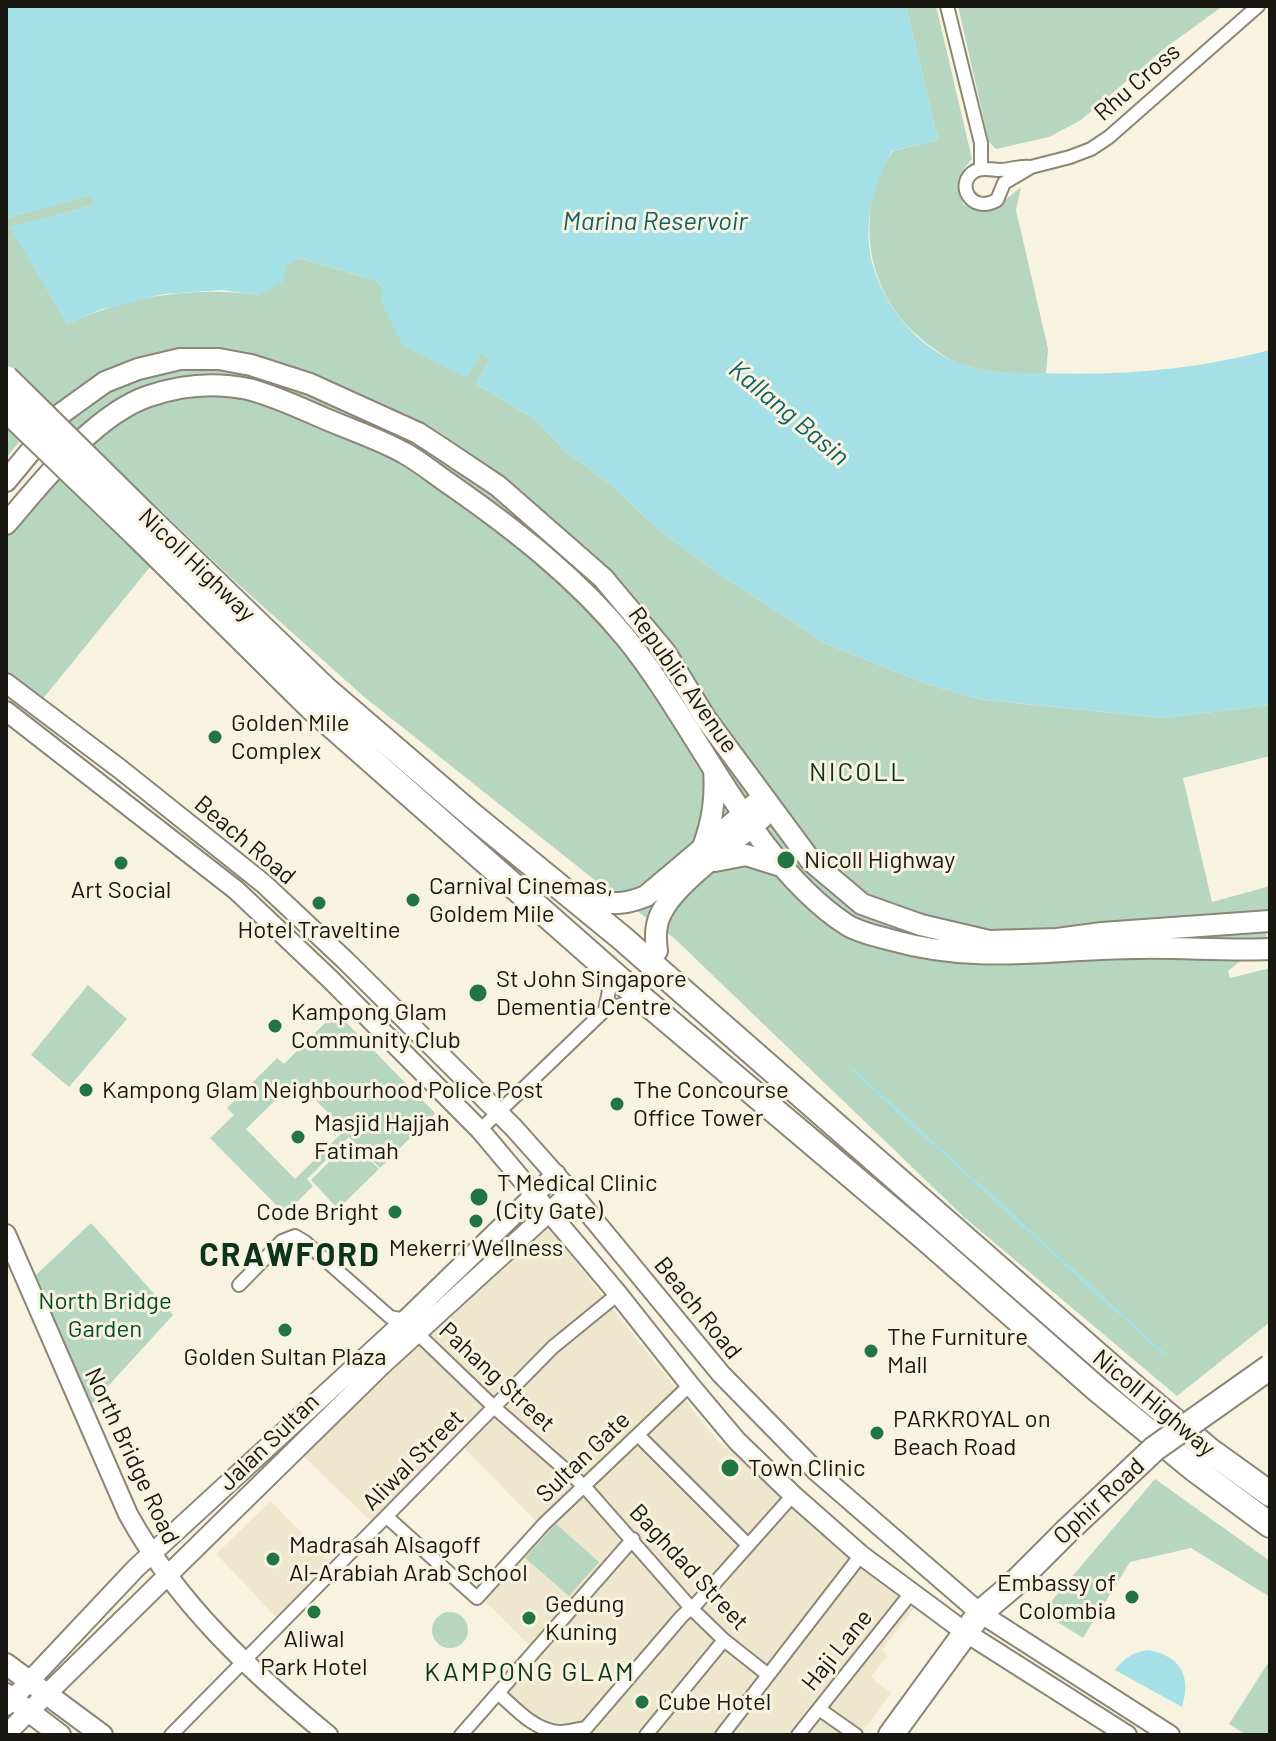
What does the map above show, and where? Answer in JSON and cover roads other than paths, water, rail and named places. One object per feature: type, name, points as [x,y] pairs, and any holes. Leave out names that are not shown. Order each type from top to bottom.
[{"type":"highway","name":"Nicoll Highway","points":[[6,378],[312,708],[649,1005],[925,1238],[1098,1390],[1193,1468],[1270,1525]]},
{"type":"highway","name":"Nicoll Highway","points":[[6,409],[473,816],[622,938],[1209,1450],[1270,1494]]},
{"type":"highway","points":[[473,816],[594,900],[764,1042],[864,1149]]},
{"type":"highway","name":"Ophir Road","points":[[891,1735],[980,1613],[1154,1449],[1270,1367]]},
{"type":"main road","name":"Republic Avenue","points":[[6,481],[62,413],[105,382],[138,369],[180,359],[219,359],[251,365],[310,384],[418,433],[441,448],[498,486],[603,578],[665,652],[706,719],[811,861],[862,904],[952,934],[989,941],[1057,939],[1270,921]]},
{"type":"main road","name":"Republic Avenue","points":[[6,524],[91,431],[108,417],[146,397],[184,387],[213,385],[246,389],[282,400],[406,454],[499,519],[588,597],[627,639],[784,867],[812,897],[850,928],[921,948],[991,955],[1135,948],[1270,949]]},
{"type":"main road","name":"Beach Road","points":[[6,683],[264,884],[471,1084],[556,1174],[685,1333],[770,1427],[816,1471],[980,1613],[1170,1735]]},
{"type":"main road","name":"Beach Road","points":[[6,711],[236,890],[452,1102],[550,1211],[661,1352],[737,1441],[793,1495],[861,1555],[965,1632],[1127,1735]]},
{"type":"main road","points":[[657,951],[656,931],[665,906],[705,857],[716,790],[714,768]]},
{"type":"main road","points":[[594,900],[629,903],[646,896],[705,857],[767,803]]},
{"type":"main road","points":[[705,857],[746,855],[784,867]]},
{"type":"main road","points":[[452,1102],[468,1097],[471,1084]]},
{"type":"main road","name":"Jalan Sultan","points":[[6,1734],[13,1703],[37,1688],[166,1575],[556,1174]]},
{"type":"main road","name":"Jalan Sultan","points":[[37,1688],[150,1555],[405,1331],[571,1192]]},
{"type":"main road","name":"North Bridge Road","points":[[6,1234],[128,1514],[150,1555],[244,1662],[325,1734]]},
{"type":"main road","points":[[661,1352],[669,1338],[685,1333]]},
{"type":"main road","points":[[6,1664],[102,1735]]},
{"type":"main road","points":[[13,1703],[60,1735]]},
{"type":"street","points":[[947,6],[981,143],[981,169]]},
{"type":"street","name":"Rhu Cross","points":[[1031,167],[1004,183],[997,200],[989,205],[980,205],[971,200],[966,192],[966,181],[973,171],[1005,170],[1023,165],[1031,167],[1091,149],[1109,137],[1258,6]]},
{"type":"street","points":[[596,959],[603,969],[609,991],[605,1010]]},
{"type":"street","points":[[480,1130],[605,1010],[623,1004],[649,1005]]},
{"type":"street","name":"Pahang Street","points":[[239,1285],[282,1241],[295,1236],[359,1291],[360,1296],[405,1331],[584,1486]]},
{"type":"street","name":"Aliwal Street","points":[[171,1735],[553,1347],[618,1294]]},
{"type":"street","name":"Sultan Gate","points":[[387,1517],[477,1598],[544,1524],[690,1385]]},
{"type":"street","points":[[638,1435],[748,1545]]},
{"type":"street","name":"Baghdad Street","points":[[584,1486],[691,1608],[724,1640],[767,1674]]},
{"type":"street","points":[[498,1693],[532,1722],[558,1732],[591,1732],[682,1616],[793,1495]]},
{"type":"street","points":[[461,1735],[633,1539]]},
{"type":"street","points":[[722,1735],[861,1555]]},
{"type":"street","name":"Haji Lane","points":[[798,1735],[911,1593]]},
{"type":"street","points":[[646,1735],[724,1640]]},
{"type":"street","points":[[819,1709],[856,1735]]},
{"type":"water","name":"Marina Reservoir","points":[[6,6],[906,6],[938,140],[892,151],[877,184],[869,234],[880,285],[896,313],[918,337],[958,363],[981,370],[1015,373],[1156,370],[1270,350],[1270,705],[1163,718],[985,700],[932,686],[829,645],[717,573],[658,529],[610,484],[566,452],[536,420],[476,384],[490,359],[481,354],[467,378],[402,345],[380,299],[383,289],[377,281],[299,258],[287,265],[282,283],[258,295],[222,290],[164,294],[100,310],[67,324],[10,227],[94,205],[91,196],[6,218]]},
{"type":"water","points":[[1147,1650],[1168,1657],[1181,1669],[1185,1686],[1182,1707],[1115,1670],[1129,1657]]},
{"type":"waterway","points":[[852,1069],[1163,1353]]},
{"type":"place","name":"Golden Mile Complex","points":[[215,737]]},
{"type":"place","name":"Nicoll Highway","points":[[786,860]]},
{"type":"place","name":"Art Social","points":[[121,863]]},
{"type":"place","name":"Carnival Cinemas, Goldem Mile","points":[[413,900]]},
{"type":"place","name":"Hotel Traveltine","points":[[319,903]]},
{"type":"place","name":"St John Singapore Dementia Centre","points":[[478,993]]},
{"type":"place","name":"Kampong Glam Community Club","points":[[275,1026]]},
{"type":"place","name":"Kampong Glam Neighbourhood Police Post","points":[[86,1090]]},
{"type":"place","name":"The Concourse Office Tower","points":[[617,1104]]},
{"type":"place","name":"Masjid Hajjah Fatimah","points":[[298,1137]]},
{"type":"place","name":"T Medical Clinic (City Gate)","points":[[479,1197]]},
{"type":"place","name":"Code Bright","points":[[395,1212]]},
{"type":"place","name":"Mekerri Wellness","points":[[476,1221]]},
{"type":"place","name":"Golden Sultan Plaza","points":[[285,1330]]},
{"type":"place","name":"The Furniture Mall","points":[[871,1351]]},
{"type":"place","name":"PARKROYAL on Beach Road","points":[[877,1433]]},
{"type":"place","name":"Town Clinic","points":[[730,1468]]},
{"type":"place","name":"Madrasah Alsagoff Al-Arabiah Arab School","points":[[273,1559]]},
{"type":"place","name":"Embassy of Colombia","points":[[1132,1597]]},
{"type":"place","name":"Aliwal Park Hotel","points":[[314,1612]]},
{"type":"place","name":"Gedung Kuning","points":[[529,1618]]},
{"type":"place","name":"Cube Hotel","points":[[642,1702]]},
{"type":"district","name":"NICOLL","points":[[858,772]]},
{"type":"district","name":"CRAWFORD","points":[[290,1255]]},
{"type":"district","name":"KAMPONG GLAM","points":[[530,1672]]},
{"type":"water label","name":"Kallang Basin","points":[[789,413]]},
{"type":"park label","name":"North Bridge Garden","points":[[105,1315]]}]
